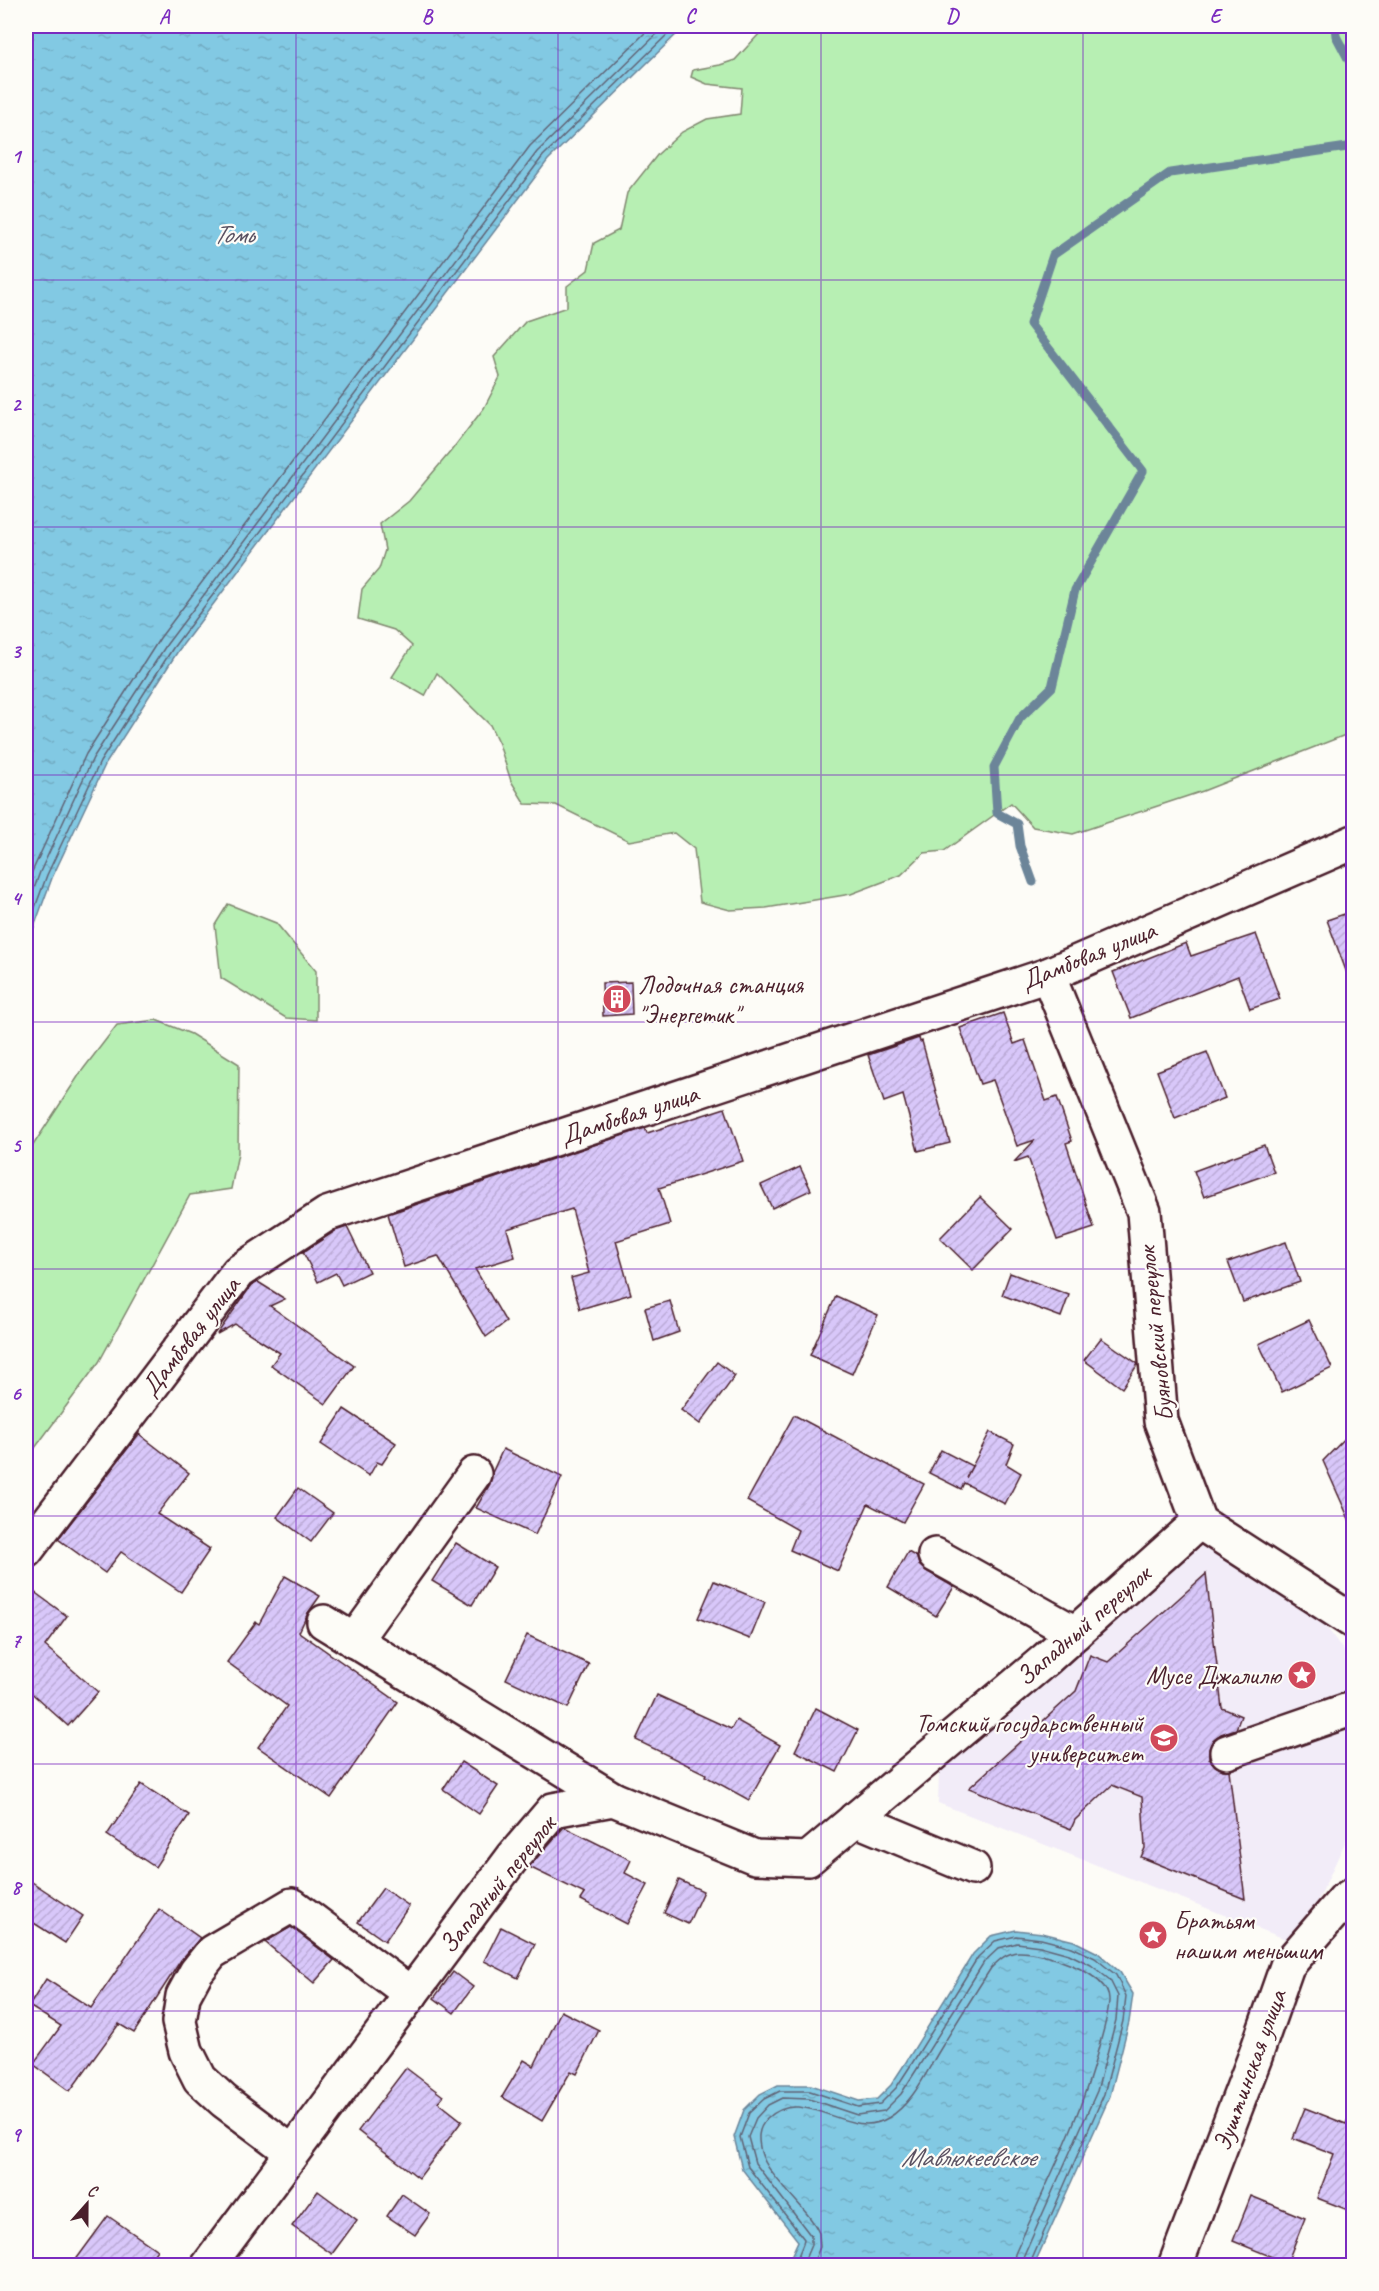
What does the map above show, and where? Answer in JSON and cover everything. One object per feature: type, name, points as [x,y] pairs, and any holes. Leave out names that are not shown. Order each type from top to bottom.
[{"type":"street","name":"Дамбовая улица","points":[[26,1551],[238,1272],[327,1214],[1048,975],[1353,842]]},
{"type":"street","name":"Буяновский переулок","points":[[1048,975],[1144,1212],[1161,1421],[1200,1522]]},
{"type":"street","points":[[354,1641],[474,1474]]},
{"type":"street","points":[[1200,1522],[1353,1622]]},
{"type":"street","name":"Западный переулок","points":[[208,2265],[513,1857],[553,1810],[612,1799],[755,1857],[808,1859],[1075,1633],[1200,1522]]},
{"type":"street","points":[[935,1555],[1075,1633]]},
{"type":"street","points":[[324,1622],[612,1799]]},
{"type":"street","points":[[1227,1752],[1353,1708]]},
{"type":"street","points":[[855,1819],[973,1868]]},
{"type":"street","name":"Эуштинская улица","points":[[1175,2265],[1255,2057],[1287,1966],[1337,1908],[1353,1894]]},
{"type":"street","points":[[292,2152],[224,2101],[200,2079],[186,2051],[179,2022],[183,1996],[196,1972],[212,1952],[292,1905],[411,1994]]},
{"type":"shaded area","name":"Томский государственный университет","points":[[1206,1545],[1322,1621],[1344,1651],[1353,1706],[1353,1825],[1298,1944],[938,1803],[939,1770],[1186,1552]]},
{"type":"green space","points":[[774,26],[1353,26],[1353,732],[1203,791],[1073,834],[1033,827],[1011,803],[944,851],[924,853],[901,875],[851,894],[766,908],[730,910],[700,902],[694,849],[674,833],[629,841],[556,805],[525,804],[511,781],[490,725],[437,673],[425,696],[392,677],[412,646],[394,630],[358,619],[362,589],[379,569],[385,550],[380,524],[409,501],[484,408],[500,377],[494,357],[526,321],[567,307],[567,286],[588,270],[594,243],[619,230],[627,193],[658,154],[682,132],[707,119],[740,114],[742,88],[707,84],[691,77],[693,70],[735,60],[759,34]]},
{"type":"green space","points":[[228,904],[276,923],[316,971],[316,1020],[286,1018],[221,978],[215,925]]},
{"type":"green space","points":[[156,1020],[191,1034],[239,1064],[238,1153],[231,1189],[190,1195],[99,1362],[26,1460],[26,1156],[81,1072],[117,1025]]},
{"type":"water","name":"Томь","points":[[26,26],[685,26],[548,160],[178,651],[105,765],[52,878],[26,949]]},
{"type":"water","name":"Мавлюкеевское","points":[[1016,1930],[1042,1933],[1074,1941],[1098,1953],[1120,1972],[1133,1994],[1129,2022],[1110,2096],[1034,2265],[787,2265],[798,2241],[742,2169],[734,2137],[744,2110],[760,2094],[778,2085],[811,2085],[859,2101],[877,2099],[891,2085],[973,1954],[991,1936]]},
{"type":"building","points":[[1353,911],[1353,984],[1351,984],[1327,920]]},
{"type":"building","points":[[1256,934],[1280,999],[1250,1009],[1238,976],[1131,1018],[1113,972],[1186,943],[1191,956]]},
{"type":"building","name":"Лодочная станция \"Энергетик\"","points":[[631,982],[632,1014],[603,1016],[602,983]]},
{"type":"building","points":[[1003,1013],[1014,1044],[1025,1040],[1046,1101],[1057,1097],[1072,1141],[1066,1143],[1094,1228],[1057,1240],[1028,1157],[1014,1162],[1035,1140],[1017,1146],[993,1080],[980,1084],[960,1028]]},
{"type":"building","points":[[919,1038],[920,1042],[922,1041],[950,1143],[918,1151],[903,1095],[884,1102],[868,1055]]},
{"type":"building","points":[[1207,1052],[1225,1098],[1175,1118],[1157,1071]]},
{"type":"building","points":[[725,1108],[743,1161],[659,1188],[670,1224],[616,1241],[631,1294],[580,1309],[571,1278],[589,1273],[572,1209],[507,1229],[515,1257],[475,1269],[506,1322],[486,1337],[438,1256],[404,1267],[388,1214],[645,1128],[647,1133]]},
{"type":"building","points":[[1264,1145],[1274,1172],[1204,1197],[1194,1171]]},
{"type":"building","points":[[800,1167],[811,1190],[772,1208],[761,1185]]},
{"type":"building","points":[[980,1197],[1013,1229],[973,1270],[940,1238]]},
{"type":"building","points":[[347,1227],[369,1272],[342,1285],[336,1273],[318,1282],[303,1252],[335,1231]]},
{"type":"building","points":[[1286,1242],[1300,1282],[1243,1302],[1228,1262]]},
{"type":"building","points":[[1010,1273],[1069,1295],[1061,1317],[1002,1295]]},
{"type":"building","points":[[258,1282],[285,1299],[270,1306],[354,1366],[326,1404],[271,1365],[280,1353],[235,1324],[217,1334],[251,1286]]},
{"type":"building","points":[[836,1296],[878,1315],[852,1374],[810,1355]]},
{"type":"building","points":[[670,1301],[679,1332],[654,1341],[645,1308]]},
{"type":"building","points":[[1309,1320],[1332,1368],[1282,1392],[1259,1344]]},
{"type":"building","points":[[1101,1338],[1138,1364],[1122,1388],[1084,1360]]},
{"type":"building","points":[[717,1362],[735,1376],[700,1424],[681,1410]]},
{"type":"building","points":[[344,1409],[396,1443],[382,1464],[377,1462],[369,1476],[321,1444]]},
{"type":"building","points":[[794,1415],[924,1484],[903,1522],[868,1504],[838,1571],[790,1550],[798,1530],[747,1501]]},
{"type":"building","points":[[1353,1430],[1353,1528],[1323,1461]]},
{"type":"building","points":[[990,1432],[1014,1444],[1006,1464],[1021,1473],[1005,1504],[964,1483],[961,1489],[929,1473],[941,1450],[972,1466],[966,1478]]},
{"type":"building","points":[[139,1434],[189,1473],[157,1514],[210,1549],[181,1592],[121,1552],[105,1573],[58,1539]]},
{"type":"building","points":[[503,1449],[562,1477],[535,1535],[476,1508],[490,1484],[492,1473]]},
{"type":"building","points":[[298,1488],[333,1513],[311,1542],[277,1517]]},
{"type":"building","points":[[456,1543],[495,1567],[472,1605],[432,1581]]},
{"type":"building","points":[[908,1552],[917,1557],[919,1565],[926,1571],[954,1587],[936,1616],[888,1587]]},
{"type":"building","points":[[1206,1574],[1222,1708],[1241,1716],[1236,1729],[1221,1734],[1213,1740],[1209,1749],[1209,1758],[1215,1766],[1229,1770],[1245,1899],[1141,1857],[1145,1848],[1142,1797],[1112,1785],[1075,1820],[1071,1829],[969,1788],[1076,1691],[1090,1655],[1108,1662]]},
{"type":"building","points":[[285,1576],[320,1596],[299,1632],[398,1702],[331,1798],[258,1747],[287,1706],[227,1662],[256,1622],[259,1624]]},
{"type":"building","points":[[714,1581],[765,1602],[750,1639],[698,1618]]},
{"type":"building","points":[[26,1586],[67,1616],[45,1646],[98,1692],[68,1726],[26,1688]]},
{"type":"building","points":[[527,1635],[589,1664],[568,1708],[506,1679]]},
{"type":"building","points":[[657,1695],[731,1729],[736,1720],[780,1745],[749,1800],[705,1776],[706,1774],[636,1740]]},
{"type":"building","points":[[816,1708],[858,1730],[837,1772],[795,1751]]},
{"type":"building","points":[[461,1762],[498,1786],[479,1814],[443,1789]]},
{"type":"building","points":[[141,1784],[189,1815],[155,1867],[107,1835]]},
{"type":"building","points":[[564,1827],[631,1860],[625,1873],[648,1885],[627,1924],[581,1900],[585,1894],[529,1867]]},
{"type":"building","points":[[26,1878],[83,1916],[65,1943],[26,1918]]},
{"type":"building","points":[[679,1880],[703,1891],[688,1924],[664,1913]]},
{"type":"building","points":[[383,1888],[409,1906],[385,1941],[358,1922]]},
{"type":"building","points":[[159,1909],[200,1938],[181,1960],[134,2033],[119,2024],[70,2091],[33,2064],[61,2026],[29,2006],[46,1979],[91,2008]]},
{"type":"building","points":[[291,1927],[334,1960],[314,1983],[265,1942]]},
{"type":"building","points":[[501,1927],[535,1944],[518,1978],[484,1961]]},
{"type":"building","points":[[453,1972],[473,1987],[454,2013],[434,1998]]},
{"type":"building","points":[[561,2011],[599,2030],[577,2074],[571,2071],[542,2121],[502,2097],[524,2060],[534,2066]]},
{"type":"building","points":[[406,2068],[443,2096],[438,2102],[462,2121],[419,2178],[358,2131]]},
{"type":"building","points":[[1305,2108],[1346,2124],[1353,2109],[1353,2212],[1317,2198],[1334,2154],[1293,2138]]},
{"type":"building","points":[[318,2191],[357,2220],[332,2254],[292,2226]]},
{"type":"building","points":[[402,2194],[430,2214],[415,2235],[387,2216]]},
{"type":"building","points":[[1251,2196],[1305,2218],[1287,2263],[1233,2241]]},
{"type":"building","points":[[108,2216],[157,2250],[146,2265],[72,2265]]},
{"type":"waterway","points":[[1335,26],[1336,36],[1354,70]]},
{"type":"waterway","points":[[1033,882],[1020,846],[1017,824],[997,813],[994,767],[1020,718],[1052,687],[1075,590],[1143,471],[1030,324],[1053,255],[1170,173],[1354,146]]},
{"type":"place","name":"Лодочная станция \"Энергетик\"","points":[[617,999]]},
{"type":"place","name":"Мусе Джалилю","points":[[1302,1675]]},
{"type":"place","name":"Томский государственный университет","points":[[1164,1738]]},
{"type":"place","name":"Братьям нашим меньшим","points":[[1153,1935]]}]
